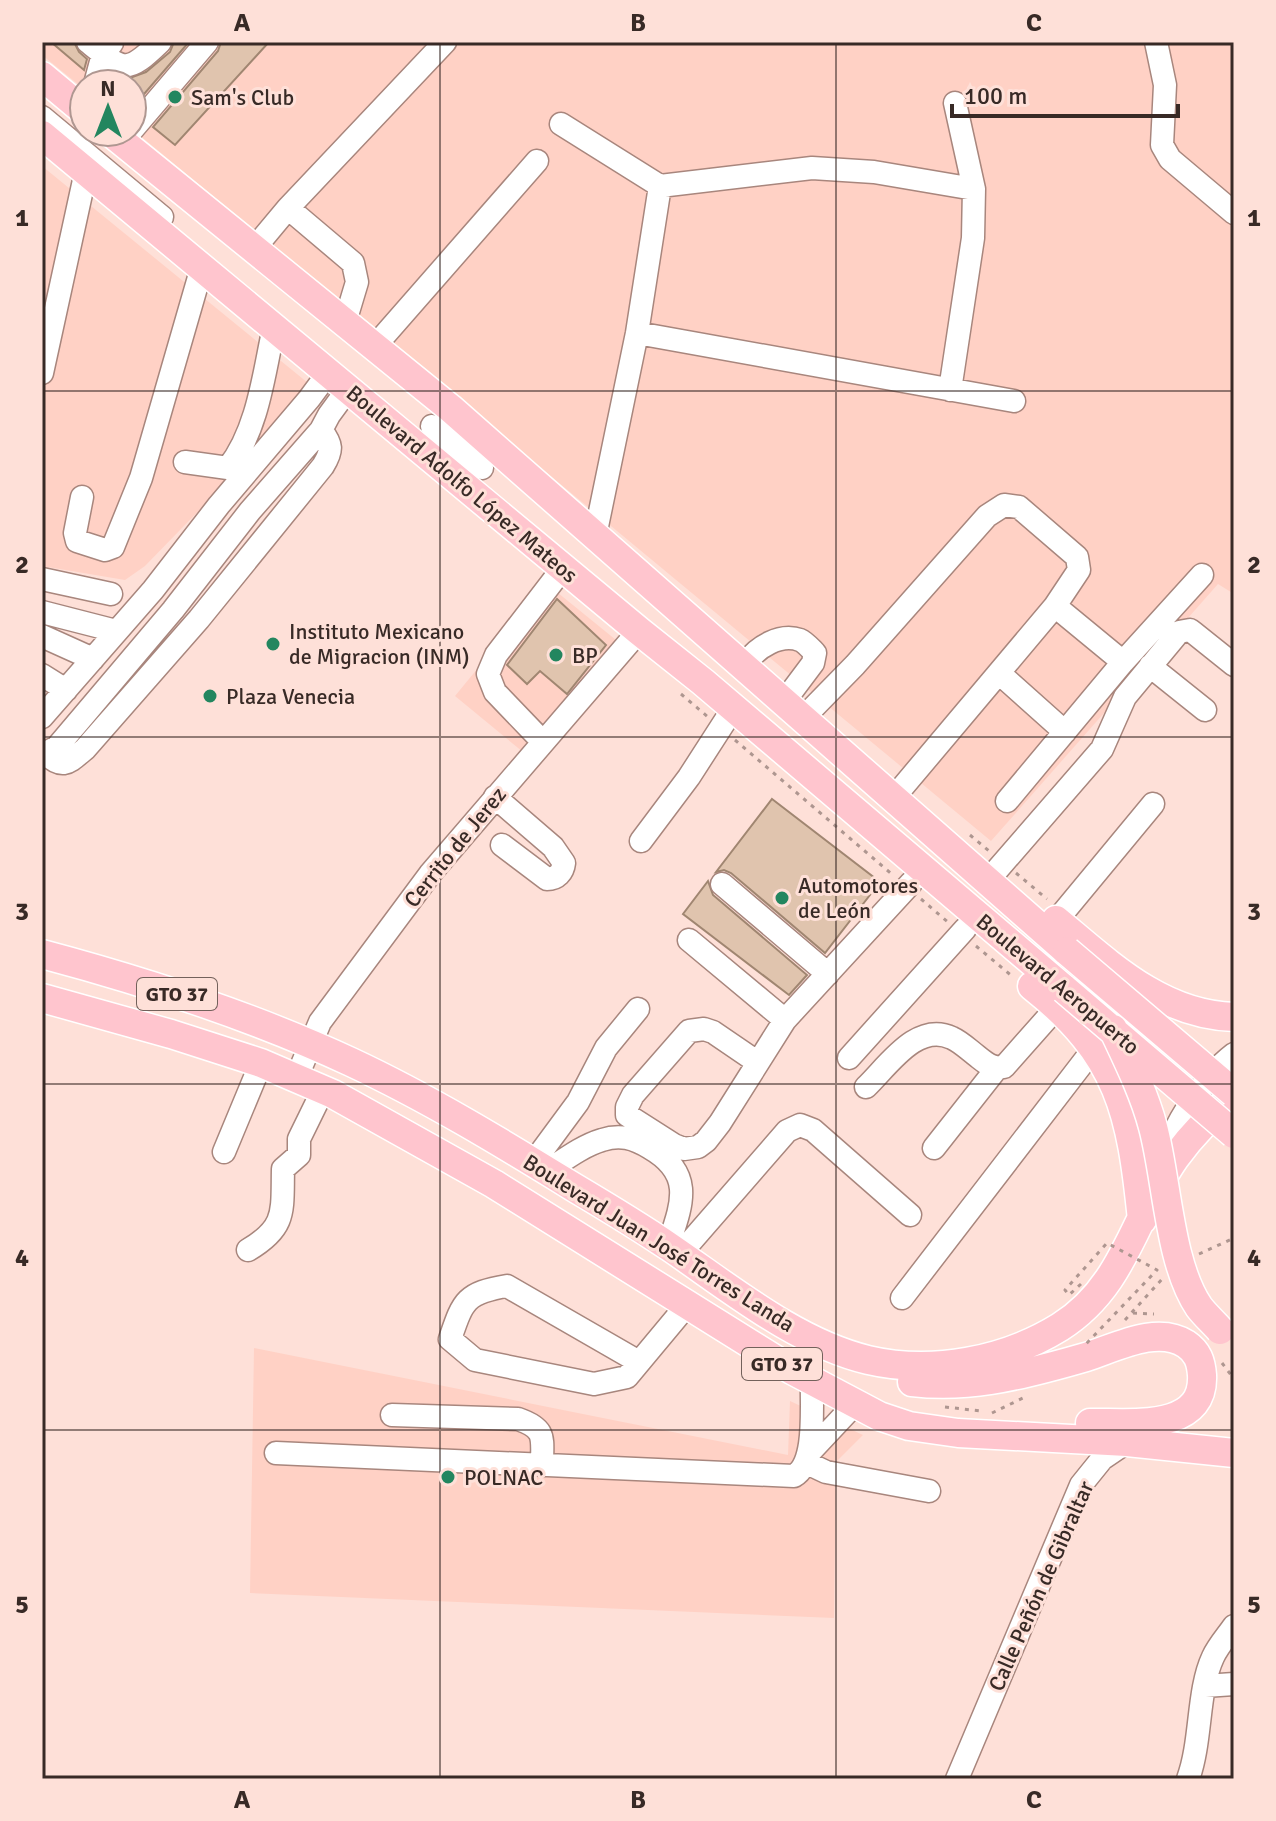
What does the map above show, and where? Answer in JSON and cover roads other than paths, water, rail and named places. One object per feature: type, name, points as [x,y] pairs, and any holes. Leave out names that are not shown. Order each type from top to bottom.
[{"type":"main road","points":[[42,76],[68,98]]},
{"type":"main road","name":"Boulevard Adolfo López Mateos","points":[[42,135],[639,631],[703,682],[896,816]]},
{"type":"main road","name":"Boulevard Adolfo López Mateos","points":[[140,148],[253,250],[375,346],[595,536],[719,647],[896,816]]},
{"type":"main road","points":[[719,647],[746,663],[799,704],[896,816],[997,870],[1134,983],[1170,1003],[1234,1017]]},
{"type":"main road","points":[[703,682],[727,718],[911,883],[965,929],[1066,992],[1104,1038],[1143,1094],[1189,1286],[1199,1306],[1227,1336]]},
{"type":"main road","name":"Boulevard Aeropuerto","points":[[896,816],[1104,1038],[1234,1134]]},
{"type":"main road","name":"Boulevard Aeropuerto","points":[[896,816],[1067,951],[1230,1099]]},
{"type":"main road","name":"Boulevard Juan José Torres Landa","points":[[42,954],[175,993],[309,1044],[411,1092],[674,1250],[768,1315],[855,1356],[892,1364],[927,1366],[995,1356],[1030,1344],[1063,1325],[1094,1299],[1116,1272],[1173,1160],[1230,1099]]},
{"type":"main road","points":[[1066,992],[1095,1030],[1129,1059],[1152,1067],[1172,1063],[1181,1054],[1182,1034],[1170,1003]]},
{"type":"main road","name":"Boulevard Juan José Torres Landa","points":[[42,998],[261,1063],[323,1090],[494,1184],[812,1382],[854,1405],[909,1426],[958,1433],[1127,1442],[1234,1453]]},
{"type":"main road","points":[[1104,1038],[1136,1158],[1142,1220]]},
{"type":"main road","points":[[795,1330],[861,1368],[905,1381],[927,1383],[990,1380],[1147,1338],[1183,1342],[1195,1351],[1201,1364],[1202,1382],[1198,1398],[1178,1417],[1160,1422],[1016,1424],[958,1433]]},
{"type":"street","points":[[101,46],[120,66],[127,66],[141,61],[160,42]]},
{"type":"street","points":[[148,107],[207,42]]},
{"type":"street","points":[[253,250],[288,208],[445,42]]},
{"type":"street","points":[[1156,42],[1165,85],[1162,145],[1170,159],[1234,213]]},
{"type":"street","points":[[98,68],[101,46]]},
{"type":"street","points":[[950,390],[972,252],[974,189],[955,103]]},
{"type":"street","points":[[42,117],[617,600],[789,740],[896,816],[1066,992],[1010,1063],[997,1068],[934,1148]]},
{"type":"street","points":[[561,124],[660,186],[812,168],[874,172],[974,189]]},
{"type":"street","points":[[375,346],[537,161]]},
{"type":"street","points":[[42,373],[86,171]]},
{"type":"street","points":[[595,536],[637,333],[660,186]]},
{"type":"street","points":[[288,208],[353,263],[357,282],[345,322]]},
{"type":"street","points":[[82,497],[75,533],[77,541],[105,550],[113,547],[141,478],[202,267]]},
{"type":"street","points":[[42,717],[153,590],[229,493],[236,472],[235,458],[250,425],[274,327]]},
{"type":"street","points":[[637,333],[1014,401]]},
{"type":"street","points":[[236,472],[338,381]]},
{"type":"street","points":[[321,430],[331,443],[332,450],[323,466],[192,626],[85,749],[71,761],[60,764],[44,754],[57,747],[173,610],[250,511],[321,430],[329,415],[338,381]]},
{"type":"street","points":[[432,426],[482,468]]},
{"type":"street","points":[[185,462],[236,472]]},
{"type":"street","points":[[229,493],[250,511]]},
{"type":"street","points":[[799,704],[855,665],[996,508],[1011,504],[1019,507],[1077,557],[1079,570],[1055,606],[999,673],[896,816]]},
{"type":"street","points":[[543,742],[495,692],[488,674],[496,655],[563,568]]},
{"type":"street","points":[[1007,801],[1123,662],[1202,575]]},
{"type":"street","points":[[42,579],[111,594]]},
{"type":"street","points":[[153,590],[192,626]]},
{"type":"street","points":[[1055,606],[1123,662]]},
{"type":"street","points":[[42,612],[116,631]]},
{"type":"street","points":[[997,870],[1102,749],[1125,697],[1175,636],[1185,630],[1194,633],[1234,665]]},
{"type":"street","name":"Cerrito de Jerez","points":[[296,1079],[320,1022],[430,874],[639,631]]},
{"type":"street","points":[[42,636],[93,659]]},
{"type":"street","points":[[746,663],[753,652],[780,639],[801,640],[815,653],[799,704]]},
{"type":"street","points":[[1150,666],[1205,710]]},
{"type":"street","points":[[999,673],[1065,732]]},
{"type":"street","points":[[42,675],[66,690]]},
{"type":"street","points":[[641,841],[689,777],[727,718]]},
{"type":"street","points":[[495,797],[553,847],[564,863],[563,869],[558,876],[547,879],[502,845]]},
{"type":"street","points":[[1057,920],[1153,804]]},
{"type":"street","points":[[757,1062],[713,1032],[704,1029],[689,1031],[633,1095],[627,1115],[684,1149],[698,1147],[706,1141],[785,1020],[911,883]]},
{"type":"street","points":[[722,884],[828,974]]},
{"type":"street","points":[[849,1058],[965,929]]},
{"type":"street","points":[[689,940],[785,1020]]},
{"type":"street","points":[[540,1167],[606,1048],[638,1009]]},
{"type":"street","points":[[866,1087],[914,1040],[925,1035],[953,1038],[997,1068]]},
{"type":"street","points":[[902,1298],[1104,1038]]},
{"type":"street","points":[[1142,1220],[1174,1133],[1218,1069],[1234,1054]]},
{"type":"street","points":[[224,1152],[261,1063]]},
{"type":"street","points":[[248,1250],[268,1239],[277,1228],[282,1206],[283,1169],[299,1155],[299,1139],[323,1090]]},
{"type":"street","points":[[674,1250],[787,1131],[800,1125],[813,1130],[910,1215]]},
{"type":"street","points":[[540,1167],[584,1147],[616,1137],[636,1140],[663,1155],[675,1167],[682,1197],[674,1250]]},
{"type":"street","points":[[639,1362],[507,1286],[483,1290],[461,1304],[450,1339],[475,1360],[594,1384],[627,1377],[687,1305]]},
{"type":"street","points":[[808,1458],[812,1382]]},
{"type":"street","points":[[276,1453],[794,1476],[802,1472],[808,1458],[854,1405]]},
{"type":"street","points":[[392,1415],[518,1419],[536,1425],[542,1435],[542,1465]]},
{"type":"street","name":"Calle Peñón de Gibraltar","points":[[957,1779],[1081,1485],[1102,1459],[1160,1422]]},
{"type":"street","points":[[808,1458],[826,1472],[929,1491]]},
{"type":"street","points":[[1188,1779],[1212,1658],[1234,1626]]},
{"type":"street","points":[[1205,1686],[1234,1684]]},
{"type":"place","name":"Sam's Club","points":[[175,97]]},
{"type":"place","name":"Instituto Mexicano de Migracion (INM)","points":[[273,644]]},
{"type":"place","name":"BP","points":[[556,655]]},
{"type":"place","name":"Plaza Venecia","points":[[210,696]]},
{"type":"place","name":"Automotores de León","points":[[782,898]]},
{"type":"place","name":"POLNAC","points":[[448,1477]]}]
